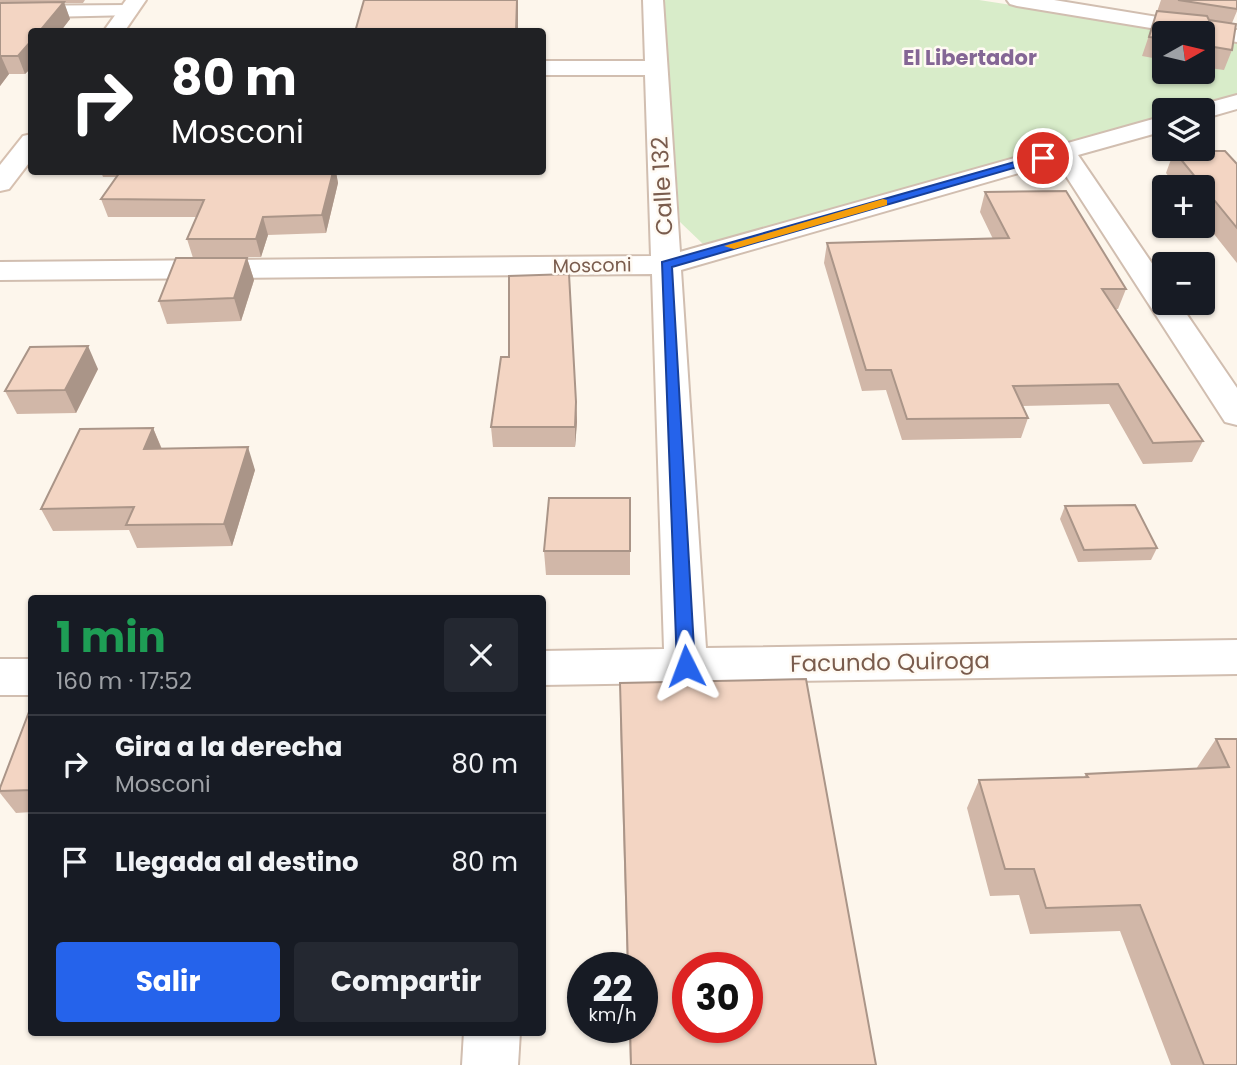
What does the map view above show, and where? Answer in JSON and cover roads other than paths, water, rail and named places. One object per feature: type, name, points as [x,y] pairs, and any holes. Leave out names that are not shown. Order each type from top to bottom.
[{"type":"street","name":"Calle 132","points":[[653,0],[686,666]]},
{"type":"street","points":[[1017,0],[1237,36]]},
{"type":"street","points":[[0,12],[132,5]]},
{"type":"street","points":[[116,28],[132,5]]},
{"type":"street","points":[[546,68],[655,68]]},
{"type":"street","points":[[1215,109],[1237,103]]},
{"type":"street","name":"Mosconi","points":[[0,271],[666,265],[1152,126]]},
{"type":"street","points":[[0,183],[28,146]]},
{"type":"street","points":[[1063,152],[1237,414]]},
{"type":"street","name":"Facundo Quiroga","points":[[546,668],[1237,657]]},
{"type":"street","points":[[0,677],[28,677]]},
{"type":"street","points":[[490,1065],[492,1036]]},
{"type":"district","name":"El Libertador","points":[[970,58]]}]
